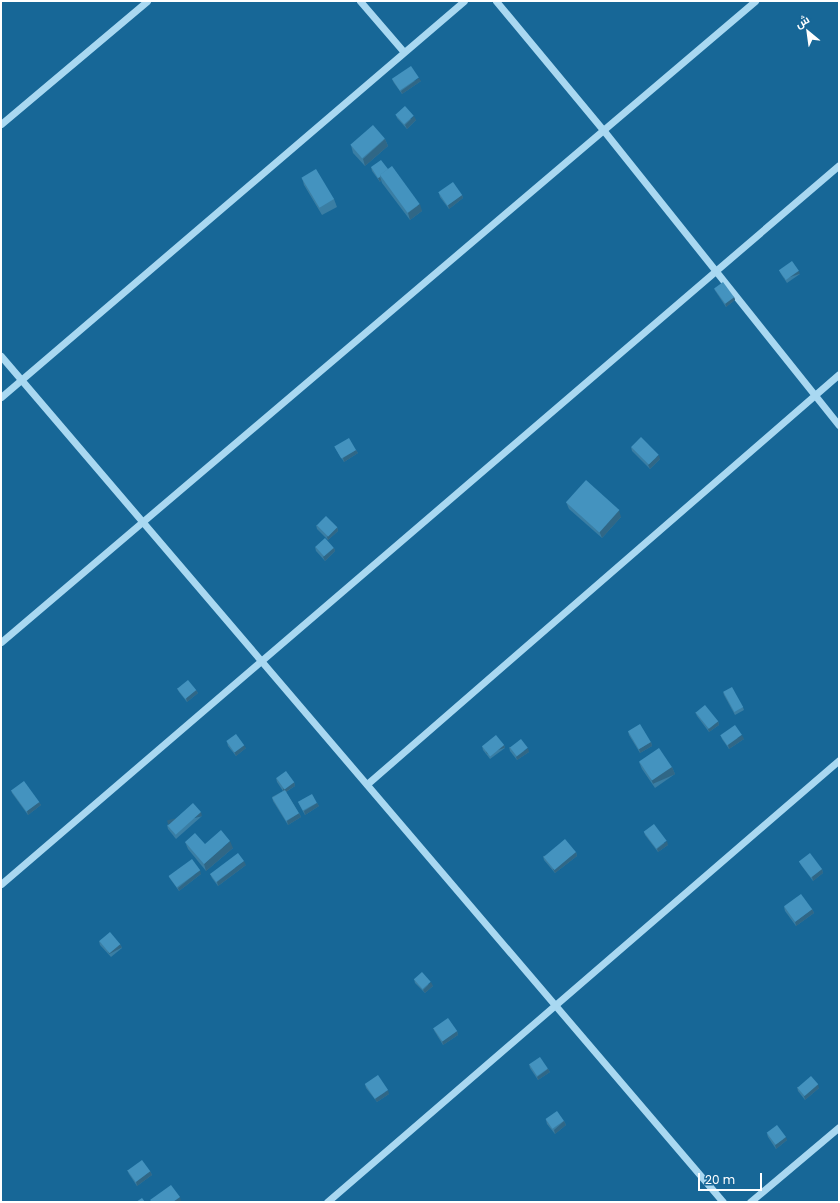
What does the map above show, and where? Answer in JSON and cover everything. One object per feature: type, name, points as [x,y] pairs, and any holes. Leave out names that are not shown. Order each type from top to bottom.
[{"type":"street","points":[[1,124],[147,1]]},
{"type":"street","points":[[360,1],[403,51]]},
{"type":"street","points":[[1,397],[403,51],[464,1]]},
{"type":"street","points":[[496,1],[604,131],[839,425]]},
{"type":"street","points":[[1,642],[604,131],[755,1]]},
{"type":"street","points":[[1,884],[839,165]]},
{"type":"street","points":[[1,356],[723,1202]]},
{"type":"street","points":[[366,784],[839,374]]},
{"type":"street","points":[[327,1202],[839,760]]},
{"type":"street","points":[[750,1202],[839,1127]]},
{"type":"building","points":[[411,66],[419,78],[400,90],[392,79]]},
{"type":"building","points":[[405,106],[414,116],[404,124],[395,115]]},
{"type":"building","points":[[373,125],[385,139],[362,158],[350,145]]},
{"type":"building","points":[[381,160],[388,169],[378,178],[371,167]]},
{"type":"building","points":[[392,166],[420,204],[407,213],[380,175]]},
{"type":"building","points":[[316,169],[334,199],[319,208],[301,178]]},
{"type":"building","points":[[453,182],[462,195],[447,205],[438,192]]},
{"type":"building","points":[[792,261],[799,271],[786,280],[779,270]]},
{"type":"building","points":[[723,282],[734,297],[725,304],[714,288]]},
{"type":"building","points":[[641,437],[659,455],[649,465],[631,447]]},
{"type":"building","points":[[349,438],[356,450],[341,459],[334,447]]},
{"type":"building","points":[[586,480],[619,510],[599,532],[566,502]]},
{"type":"building","points":[[326,516],[337,527],[328,537],[317,525]]},
{"type":"building","points":[[325,538],[334,548],[324,556],[315,547]]},
{"type":"building","points":[[188,680],[196,690],[185,699],[177,689]]},
{"type":"building","points":[[732,687],[743,707],[734,712],[723,692]]},
{"type":"building","points":[[705,705],[718,721],[709,729],[696,713]]},
{"type":"building","points":[[640,724],[651,742],[639,749],[628,731]]},
{"type":"building","points":[[735,725],[742,735],[727,745],[720,735]]},
{"type":"building","points":[[236,734],[244,745],[235,752],[226,741]]},
{"type":"building","points":[[496,735],[504,745],[490,756],[482,746]]},
{"type":"building","points":[[521,739],[528,748],[517,756],[510,748]]},
{"type":"building","points":[[659,748],[672,767],[652,780],[639,761]]},
{"type":"building","points":[[286,771],[294,782],[285,789],[276,778]]},
{"type":"building","points":[[24,781],[39,802],[26,811],[11,790]]},
{"type":"building","points":[[285,790],[299,813],[286,821],[272,798]]},
{"type":"building","points":[[312,794],[317,803],[303,811],[298,802]]},
{"type":"building","points":[[193,803],[201,812],[176,835],[168,826]]},
{"type":"building","points":[[654,824],[667,841],[656,849],[644,832]]},
{"type":"building","points":[[221,830],[230,841],[204,864],[185,842],[195,833],[205,844]]},
{"type":"building","points":[[565,839],[576,852],[554,870],[544,857]]},
{"type":"building","points":[[238,853],[244,861],[216,882],[210,874]]},
{"type":"building","points":[[810,853],[822,869],[811,877],[799,861]]},
{"type":"building","points":[[192,859],[200,870],[177,887],[169,876]]},
{"type":"building","points":[[801,894],[812,909],[795,922],[784,906]]},
{"type":"building","points":[[110,932],[120,944],[110,953],[99,941]]},
{"type":"building","points":[[422,972],[431,982],[423,989],[414,979]]},
{"type":"building","points":[[448,1018],[457,1031],[442,1041],[433,1028]]},
{"type":"building","points":[[540,1057],[548,1069],[537,1076],[529,1064]]},
{"type":"building","points":[[378,1075],[388,1090],[375,1099],[365,1084]]},
{"type":"building","points":[[811,1076],[818,1084],[805,1096],[797,1088]]},
{"type":"building","points":[[557,1111],[564,1121],[552,1129],[546,1119]]},
{"type":"building","points":[[777,1125],[786,1137],[776,1145],[767,1133]]},
{"type":"building","points":[[142,1160],[150,1171],[136,1182],[127,1171]]},
{"type":"building","points":[[171,1185],[180,1197],[173,1202],[152,1202],[150,1200]]},
{"type":"building","points":[[142,1198],[145,1202],[136,1202]]}]
